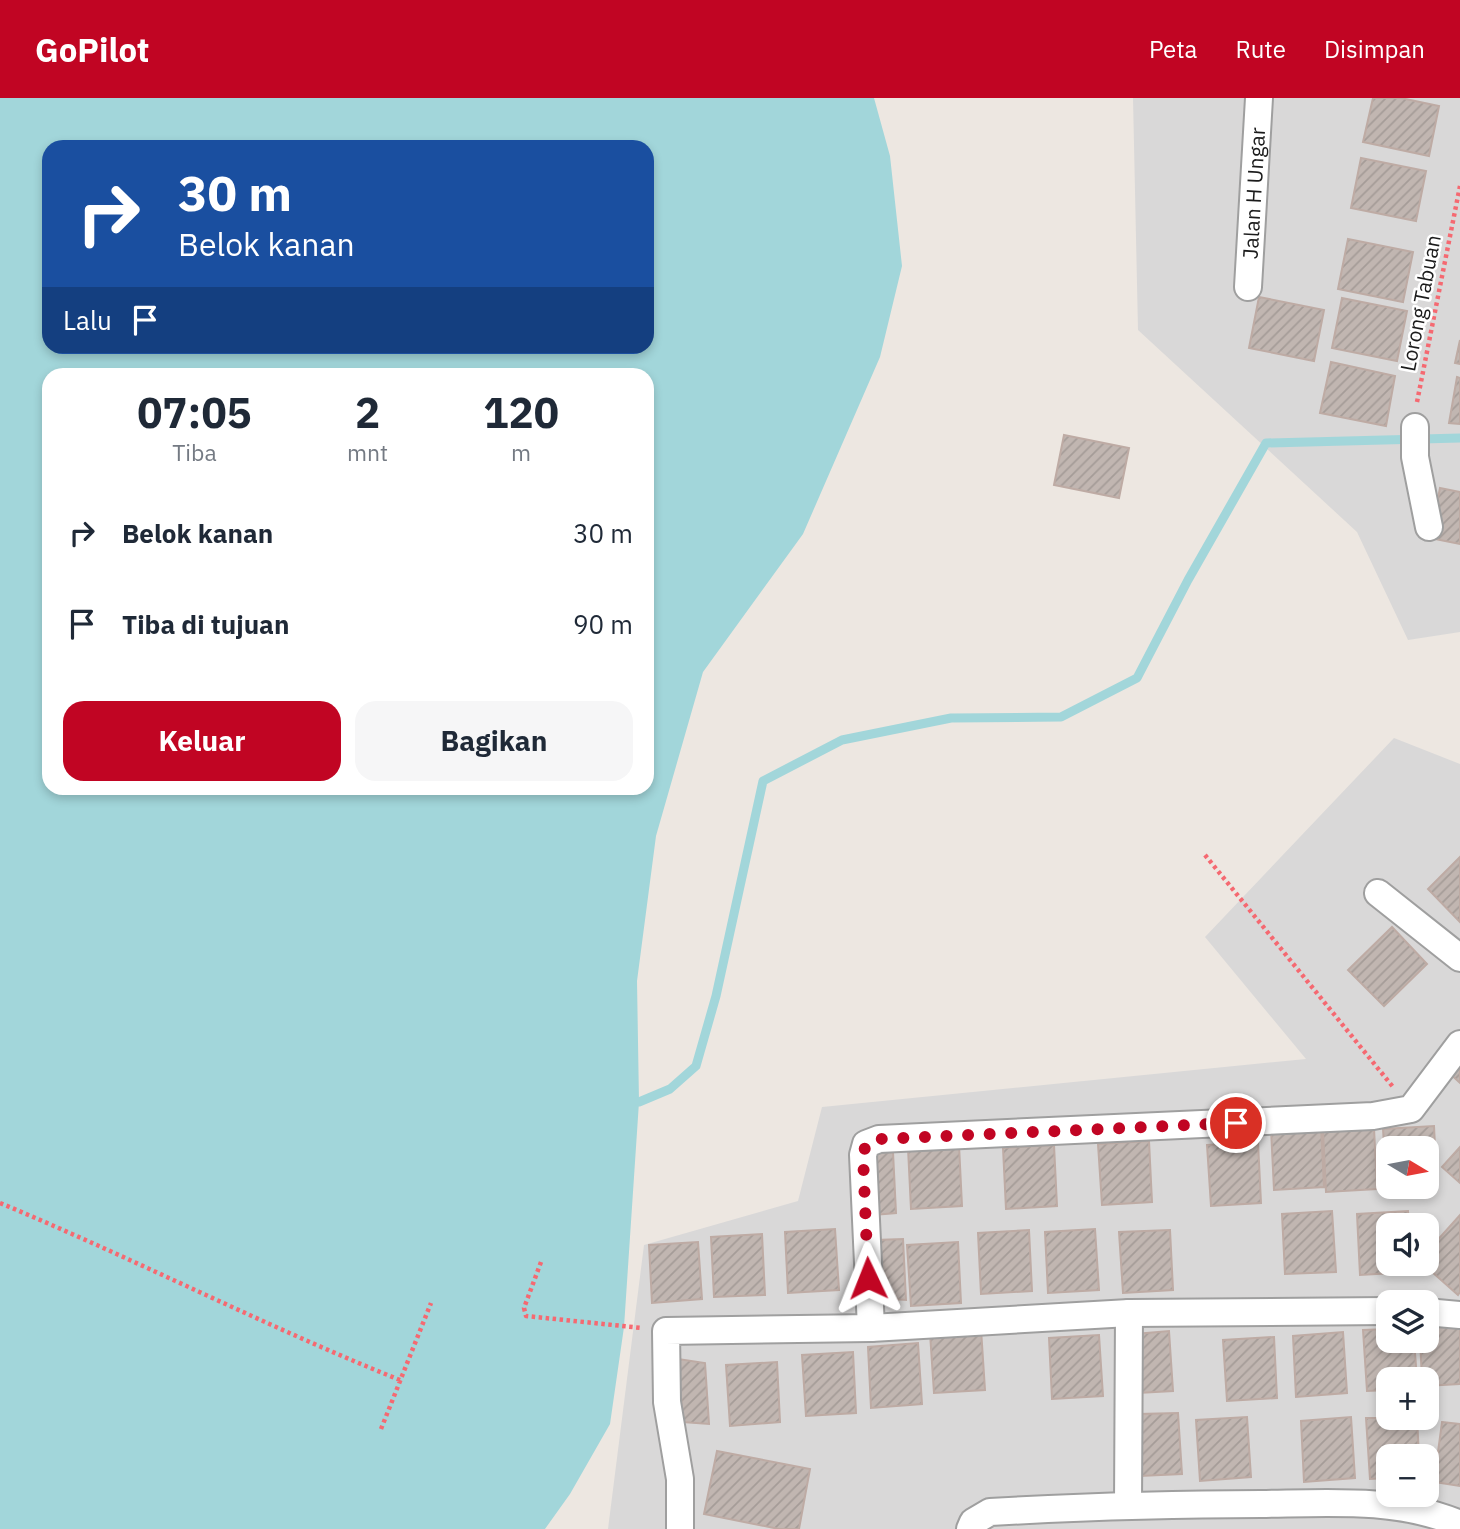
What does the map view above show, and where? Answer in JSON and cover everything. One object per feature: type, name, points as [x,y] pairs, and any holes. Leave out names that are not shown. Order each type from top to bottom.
[{"type":"street","name":"Jalan H Ungar","points":[[1248,287],[1259,98]]},
{"type":"street","points":[[1415,427],[1415,457],[1429,527]]},
{"type":"street","points":[[1378,893],[1460,958]]},
{"type":"street","points":[[871,1328],[863,1155],[866,1144],[879,1139],[1373,1116],[1411,1109],[1460,1044]]},
{"type":"street","points":[[680,1529],[680,1479],[667,1402],[666,1331],[871,1328],[1129,1312],[1376,1311]]},
{"type":"street","points":[[1128,1505],[1129,1312]]},
{"type":"street","points":[[1439,1313],[1460,1315]]},
{"type":"street","points":[[970,1529],[973,1522],[990,1512],[1128,1505],[1359,1503],[1398,1507],[1460,1524]]},
{"type":"path","name":"Lorong Tabuan","points":[[1415,427],[1417,398],[1460,186]]},
{"type":"path","points":[[1205,855],[1411,1109]]},
{"type":"path","points":[[0,1203],[179,1280],[325,1350],[400,1380]]},
{"type":"path","points":[[541,1262],[524,1308],[526,1316],[666,1331]]},
{"type":"path","points":[[381,1429],[431,1303]]},
{"type":"shaded area","points":[[1133,98],[1460,98],[1460,632],[1408,640],[1357,532],[1138,330]]},
{"type":"shaded area","points":[[1394,738],[1460,764],[1460,1529],[608,1529],[644,1245],[798,1201],[822,1107],[1306,1059],[1205,937]]},
{"type":"water","points":[[0,98],[874,98],[890,156],[902,266],[880,357],[803,534],[703,672],[656,836],[637,981],[639,1102],[624,1327],[610,1424],[570,1494],[545,1529],[0,1529]]},
{"type":"building","points":[[1373,98],[1401,98],[1439,106],[1429,156],[1363,142]]},
{"type":"building","points":[[1361,158],[1426,171],[1416,221],[1351,208]]},
{"type":"building","points":[[1348,239],[1413,252],[1403,302],[1338,289]]},
{"type":"building","points":[[1259,297],[1324,310],[1314,361],[1249,348]]},
{"type":"building","points":[[1342,298],[1407,311],[1397,361],[1332,348]]},
{"type":"building","points":[[1460,340],[1460,364],[1455,363]]},
{"type":"building","points":[[1331,362],[1395,376],[1386,426],[1320,413]]},
{"type":"building","points":[[1457,377],[1460,378],[1460,424],[1449,423]]},
{"type":"building","points":[[1064,435],[1129,448],[1119,498],[1054,485]]},
{"type":"building","points":[[1440,488],[1460,492],[1460,544],[1430,538]]},
{"type":"building","points":[[1460,857],[1460,922],[1428,889]]},
{"type":"building","points":[[1392,927],[1427,964],[1384,1006],[1348,970]]},
{"type":"building","points":[[1460,1058],[1460,1083],[1448,1072]]},
{"type":"building","points":[[1321,1126],[1324,1187],[1274,1190],[1271,1129]]},
{"type":"building","points":[[1434,1126],[1434,1136],[1383,1136],[1383,1129]]},
{"type":"building","points":[[1374,1128],[1376,1189],[1326,1192],[1323,1131]]},
{"type":"building","points":[[1149,1141],[1152,1202],[1102,1205],[1098,1144]]},
{"type":"building","points":[[1258,1142],[1261,1203],[1211,1206],[1207,1145]]},
{"type":"building","points":[[959,1145],[962,1206],[911,1209],[908,1148]]},
{"type":"building","points":[[1054,1145],[1057,1206],[1006,1209],[1003,1148]]},
{"type":"building","points":[[1460,1147],[1460,1183],[1442,1167]]},
{"type":"building","points":[[893,1152],[896,1213],[874,1215],[875,1153]]},
{"type":"building","points":[[1332,1211],[1336,1272],[1285,1274],[1282,1214]]},
{"type":"building","points":[[1408,1211],[1376,1213],[1376,1274],[1360,1275],[1357,1214]]},
{"type":"building","points":[[1460,1215],[1458,1295],[1437,1276],[1439,1276],[1439,1238]]},
{"type":"building","points":[[835,1229],[839,1290],[788,1293],[785,1232]]},
{"type":"building","points":[[1095,1229],[1099,1290],[1048,1293],[1045,1232]]},
{"type":"building","points":[[1029,1230],[1032,1291],[981,1294],[978,1233]]},
{"type":"building","points":[[1170,1230],[1173,1290],[1123,1293],[1119,1232]]},
{"type":"building","points":[[762,1234],[765,1295],[714,1297],[711,1237]]},
{"type":"building","points":[[903,1239],[906,1300],[877,1298],[875,1240]]},
{"type":"building","points":[[698,1242],[702,1299],[652,1303],[649,1245]]},
{"type":"building","points":[[958,1242],[961,1303],[911,1306],[907,1245]]},
{"type":"building","points":[[1460,1322],[1460,1384],[1439,1385],[1439,1367],[1421,1367],[1421,1353],[1439,1353],[1439,1323]]},
{"type":"building","points":[[981,1329],[985,1390],[934,1393],[930,1333]]},
{"type":"building","points":[[1376,1329],[1376,1353],[1415,1353],[1416,1367],[1376,1367],[1376,1391],[1367,1391],[1363,1330]]},
{"type":"building","points":[[1169,1331],[1173,1391],[1138,1393],[1135,1334]]},
{"type":"building","points":[[1343,1332],[1347,1393],[1296,1397],[1293,1336]]},
{"type":"building","points":[[1099,1335],[1103,1396],[1052,1399],[1049,1338]]},
{"type":"building","points":[[1274,1337],[1277,1398],[1227,1401],[1223,1340]]},
{"type":"building","points":[[918,1343],[922,1404],[871,1408],[868,1347]]},
{"type":"building","points":[[853,1352],[856,1413],[806,1416],[802,1355]]},
{"type":"building","points":[[678,1359],[705,1363],[709,1424],[683,1422]]},
{"type":"building","points":[[777,1362],[780,1422],[730,1426],[726,1365]]},
{"type":"building","points":[[1178,1413],[1182,1474],[1140,1476],[1138,1414]]},
{"type":"building","points":[[1247,1417],[1251,1477],[1200,1481],[1196,1420]]},
{"type":"building","points":[[1351,1417],[1355,1478],[1304,1482],[1301,1421]]},
{"type":"building","points":[[1366,1418],[1376,1418],[1376,1430],[1418,1430],[1418,1444],[1376,1444],[1376,1479],[1370,1479]]},
{"type":"building","points":[[1442,1422],[1460,1424],[1460,1486],[1439,1483]]},
{"type":"building","points":[[717,1451],[810,1469],[799,1529],[779,1529],[704,1514]]},
{"type":"waterway","points":[[639,1102],[670,1089],[696,1066],[716,996],[763,781],[842,740],[951,718],[1061,717],[1137,678],[1188,580],[1266,443],[1460,438]]},
{"type":"route","points":[[868,1278],[863,1155],[866,1144],[879,1139],[1236,1123]]}]
